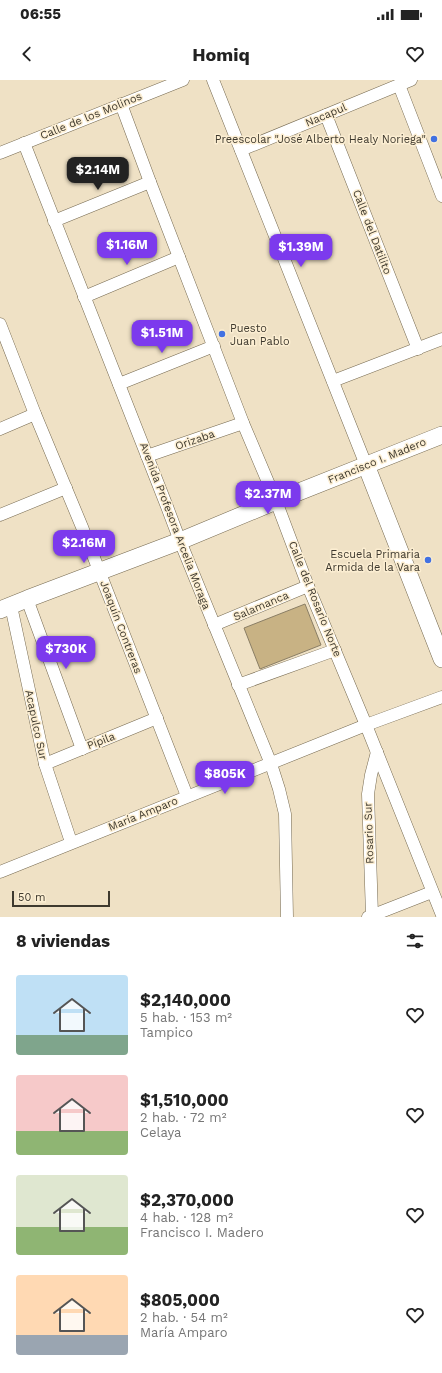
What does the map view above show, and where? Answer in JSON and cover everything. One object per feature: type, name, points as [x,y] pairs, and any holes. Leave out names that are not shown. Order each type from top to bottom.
[{"type":"street","name":"Calle de los Molinos","points":[[0,153],[183,80]]},
{"type":"street","points":[[213,80],[442,659]]},
{"type":"street","name":"Nacapul","points":[[241,150],[411,80]]},
{"type":"street","points":[[399,84],[442,196]]},
{"type":"street","name":"Calle del Rosario Norte","points":[[122,104],[150,182],[243,423],[276,501],[308,586],[336,650],[442,915]]},
{"type":"street","name":"Calle del Datilito","points":[[326,115],[418,349]]},
{"type":"street","name":"Avenida Profesora Arcelia Moraga","points":[[24,143],[180,542],[280,789],[285,814],[286,917]]},
{"type":"street","points":[[54,222],[150,182]]},
{"type":"street","points":[[84,296],[179,257]]},
{"type":"street","name":"Joaquín Contreras","points":[[0,324],[3,339],[100,571],[187,796]]},
{"type":"street","points":[[333,381],[442,339]]},
{"type":"street","points":[[119,384],[214,346]]},
{"type":"street","points":[[0,429],[35,414]]},
{"type":"street","name":"Orizaba","points":[[147,456],[243,423]]},
{"type":"street","name":"Francisco I. Madero","points":[[6,608],[100,571],[180,542],[276,501],[442,435]]},
{"type":"street","points":[[0,515],[66,488]]},
{"type":"street","name":"Salamanca","points":[[214,625],[308,586]]},
{"type":"street","points":[[27,599],[82,749]]},
{"type":"street","name":"Acapulco Sur","points":[[6,608],[44,764],[71,842]]},
{"type":"street","points":[[238,685],[336,650]]},
{"type":"street","name":"María Amparo","points":[[0,872],[71,842],[271,764],[366,725],[442,697]]},
{"type":"street","name":"Pípila","points":[[44,764],[157,718]]},
{"type":"street","name":"Rosario Sur","points":[[370,916],[368,794],[377,752]]},
{"type":"street","points":[[370,916],[432,892]]},
{"type":"building","points":[[305,604],[321,645],[260,669],[244,628]]},
{"type":"place","name":"Preescolar \"José Alberto Healy Noriega\"","points":[[434,139]]},
{"type":"place","name":"Puesto Juan Pablo","points":[[222,334]]},
{"type":"place","name":"Escuela Primaria Armida de la Vara","points":[[428,560]]}]
